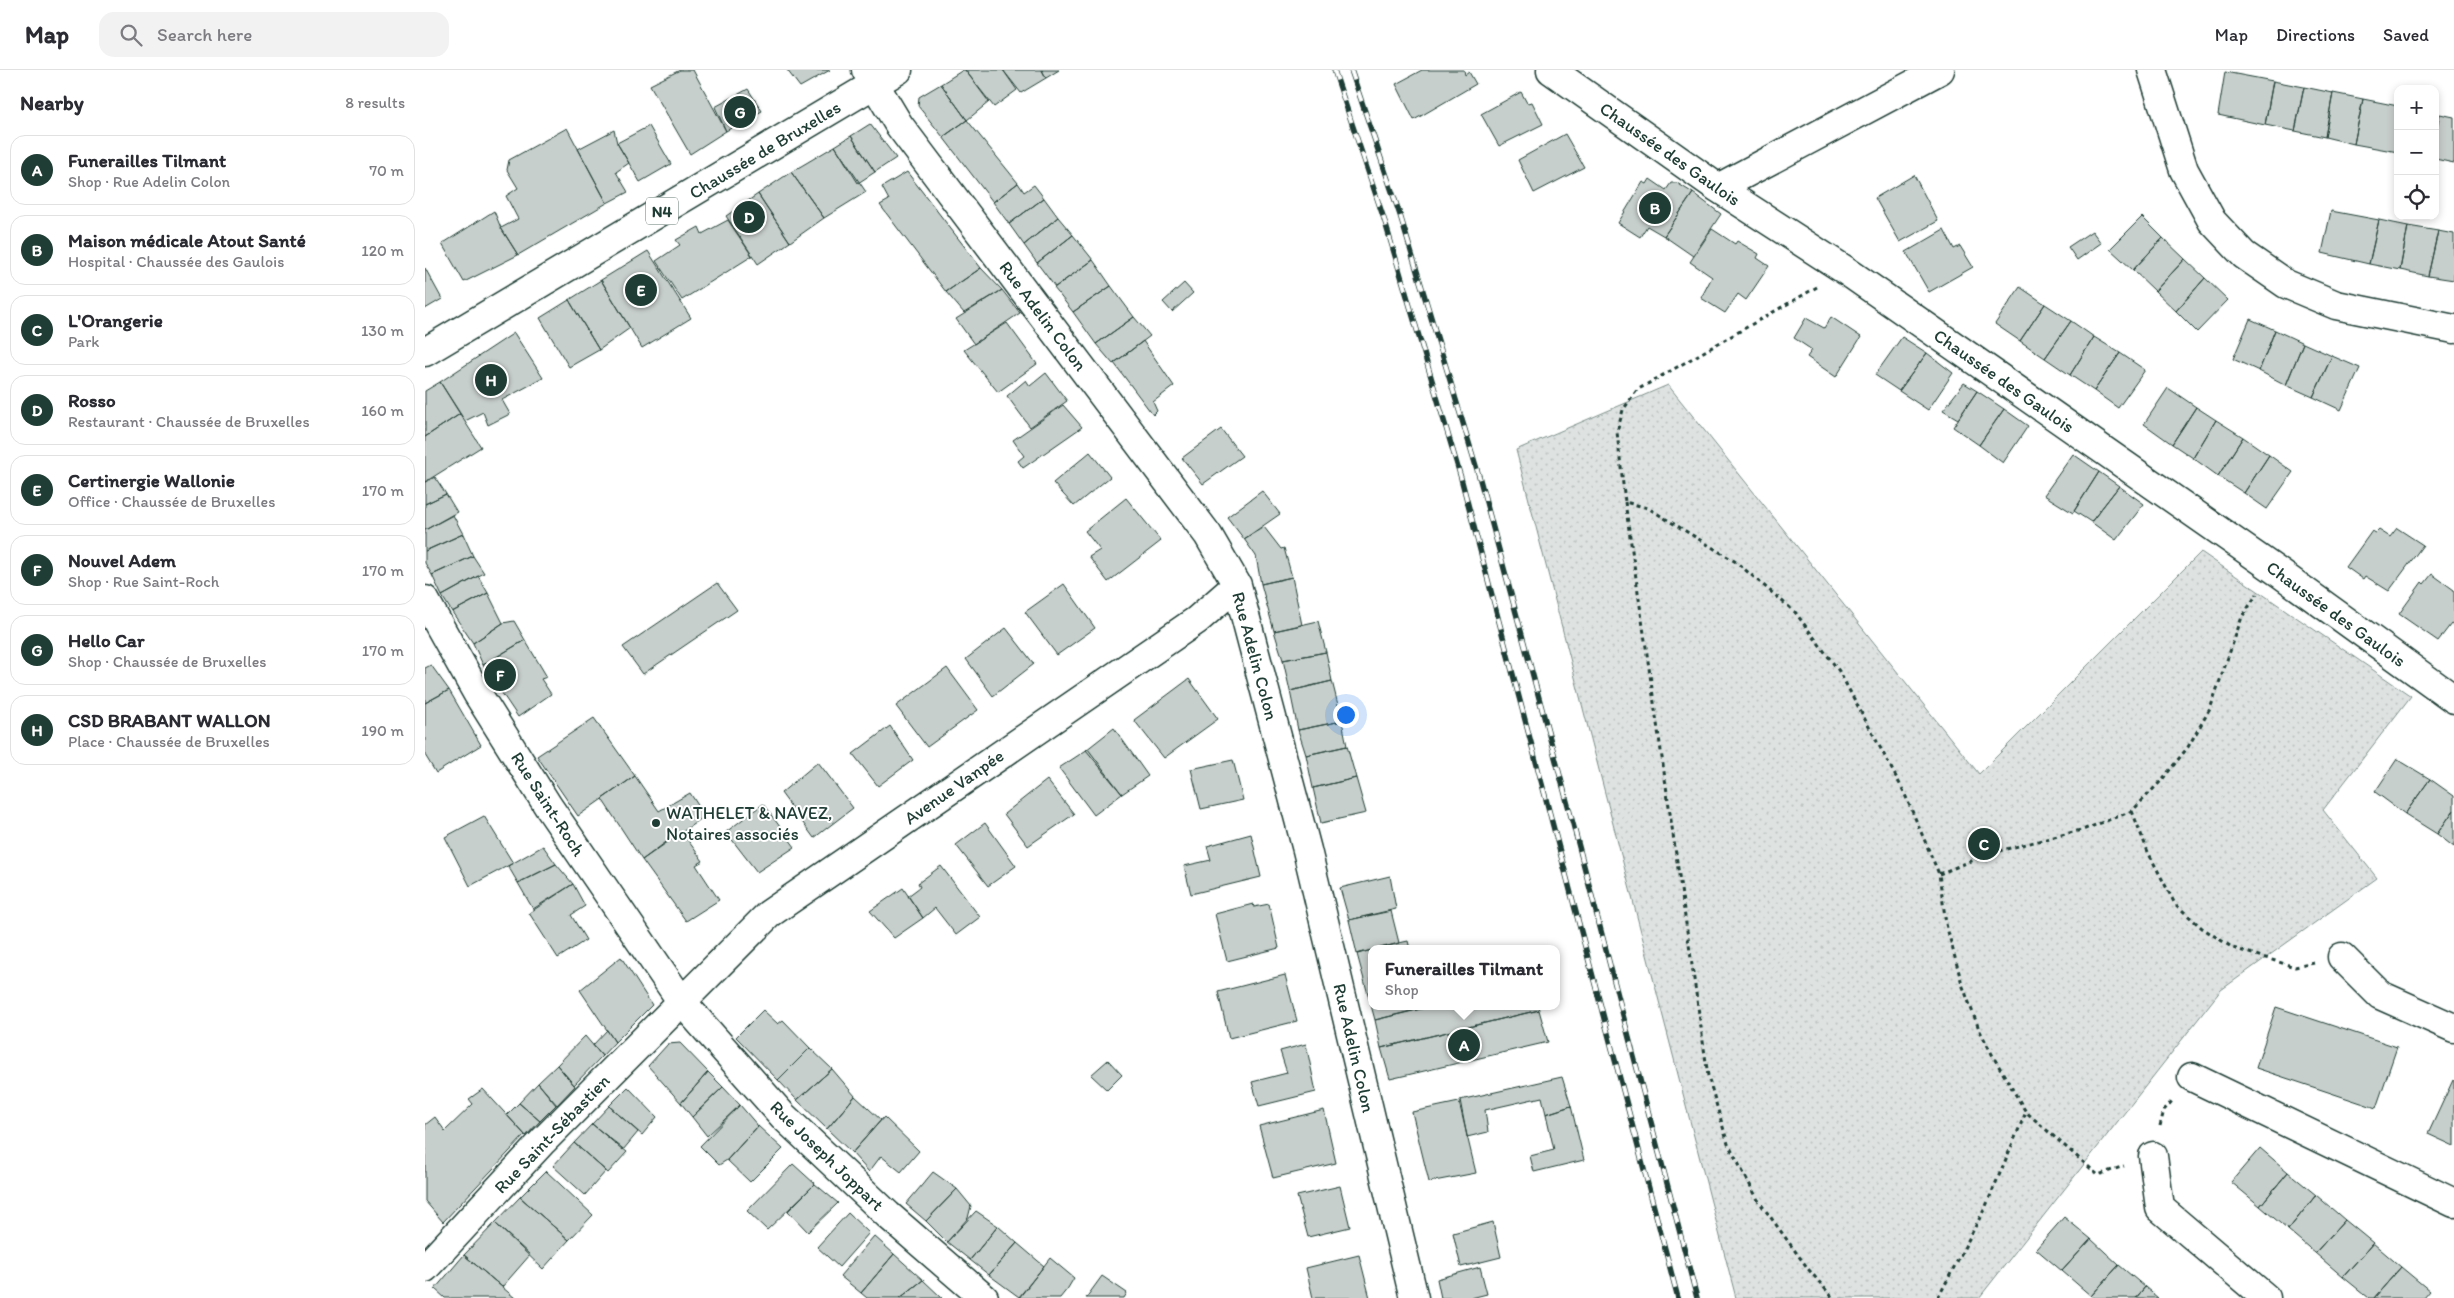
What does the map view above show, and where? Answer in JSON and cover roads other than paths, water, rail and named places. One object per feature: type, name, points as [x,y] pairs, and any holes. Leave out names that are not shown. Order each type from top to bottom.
[{"type":"street","name":"Chaussée des Gaulois","points":[[1551,70],[1718,188],[1845,270],[2281,574],[2454,699]]},
{"type":"street","points":[[1718,188],[1940,70]]},
{"type":"street","points":[[2152,70],[2184,170],[2212,221],[2245,255],[2286,284],[2336,305],[2454,329]]},
{"type":"street","name":"Chaussée de Bruxelles","points":[[425,352],[880,75]]},
{"type":"street","name":"Rue Adelin Colon","points":[[880,75],[899,125],[1208,535],[1237,585],[1307,850],[1414,1298]]},
{"type":"street","name":"Avenue Vanpée","points":[[682,1002],[769,914],[1197,620],[1237,585]]},
{"type":"street","name":"Rue Saint-Roch","points":[[425,600],[477,693],[548,806],[682,1002]]},
{"type":"street","points":[[2342,957],[2379,995],[2454,1028]]},
{"type":"street","name":"Rue Saint-Sébastien","points":[[425,1268],[543,1141],[682,1002]]},
{"type":"street","name":"Rue Joseph Joppart","points":[[682,1002],[783,1116],[888,1215],[984,1298]]},
{"type":"street","points":[[2193,1077],[2454,1203]]},
{"type":"street","points":[[2153,1156],[2160,1208],[2266,1298]]},
{"type":"railway","points":[[1334,70],[1385,222],[1461,478],[1678,1298]]},
{"type":"railway","points":[[1351,70],[1400,215],[1479,476],[1572,820],[1697,1298]]},
{"type":"place","name":"Hello Car","points":[[740,112]]},
{"type":"place","name":"Maison médicale Atout Santé","points":[[1655,208]]},
{"type":"place","name":"Rosso","points":[[749,217]]},
{"type":"place","name":"Certinergie Wallonie","points":[[641,290]]},
{"type":"place","name":"CSD BRABANT WALLON","points":[[491,380]]},
{"type":"place","name":"Nouvel Adem","points":[[500,675]]},
{"type":"place","name":"WATHELET & NAVEZ, Notaires associés","points":[[656,823]]},
{"type":"place","name":"L'Orangerie","points":[[1984,844]]},
{"type":"place","name":"Funerailles Tilmant","points":[[1464,1045]]}]
